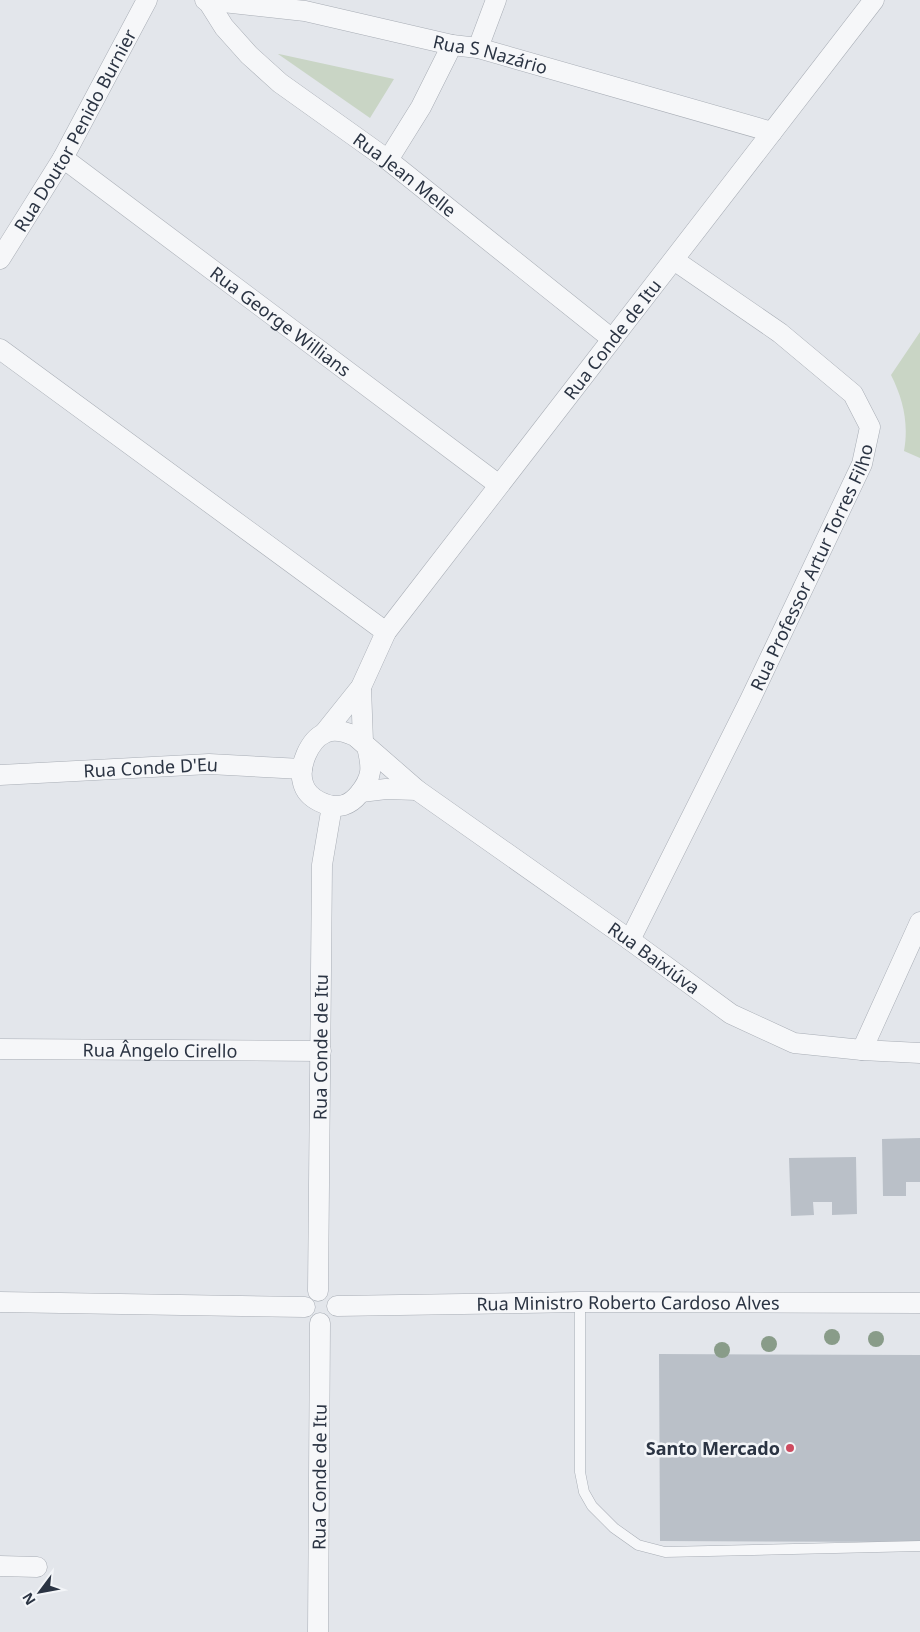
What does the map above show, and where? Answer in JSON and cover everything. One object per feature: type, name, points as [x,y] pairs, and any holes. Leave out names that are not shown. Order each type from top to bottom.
[{"type":"street","name":"Rua Doutor Penido Burnier","points":[[0,259],[63,158],[146,0]]},
{"type":"street","name":"Rua S Nazário","points":[[206,0],[305,11],[452,45],[478,48],[772,132]]},
{"type":"street","name":"Rua Jean Melle","points":[[206,0],[224,28],[249,55],[280,83],[388,160],[612,339]]},
{"type":"street","points":[[478,48],[496,0]]},
{"type":"street","name":"Rua Conde de Itu","points":[[325,732],[361,687],[386,632],[874,0]]},
{"type":"street","points":[[388,160],[421,107],[452,45]]},
{"type":"street","name":"Rua George Willians","points":[[63,158],[499,485]]},
{"type":"street","name":"Rua Professor Artur Torres Filho","points":[[630,940],[754,691],[862,464],[870,427],[853,394],[780,333],[674,260]]},
{"type":"street","points":[[0,349],[386,632]]},
{"type":"street","name":"Rua Conde de Itu","points":[[361,687],[365,744]]},
{"type":"street","points":[[365,744],[372,771],[367,783],[352,801],[344,805],[332,806],[320,802],[306,789],[303,783],[302,769],[311,746],[325,732],[334,731],[345,732],[355,736],[365,744],[417,790]]},
{"type":"street","name":"Rua Conde D'Eu","points":[[0,775],[209,764],[302,769]]},
{"type":"street","points":[[361,792],[386,789],[417,790]]},
{"type":"street","name":"Rua Baixiúva","points":[[417,790],[630,940],[731,1014],[794,1043],[862,1050],[920,1053]]},
{"type":"street","name":"Rua Conde de Itu","points":[[318,1291],[322,865],[332,806]]},
{"type":"street","points":[[862,1050],[920,922]]},
{"type":"street","name":"Rua Ângelo Cirello","points":[[0,1049],[321,1051]]},
{"type":"street","points":[[318,1291],[331,1294],[337,1306],[332,1318],[320,1322],[312,1319],[306,1312],[305,1307],[310,1294],[318,1291]]},
{"type":"street","points":[[0,1302],[305,1307]]},
{"type":"street","name":"Rua Ministro Roberto Cardoso Alves","points":[[337,1306],[580,1302],[920,1303]]},
{"type":"street","name":"Rua Conde de Itu","points":[[318,1632],[320,1322]]},
{"type":"street","points":[[0,1566],[37,1567]]},
{"type":"lane","points":[[580,1302],[580,1472],[584,1492],[592,1506],[614,1528],[638,1545],[665,1552],[920,1546]]},
{"type":"green space","points":[[279,54],[394,79],[370,118]]},
{"type":"green space","points":[[920,332],[920,458],[904,451],[906,431],[904,412],[899,393],[891,375]]},
{"type":"building","points":[[920,1138],[920,1182],[906,1182],[906,1196],[883,1196],[882,1139]]},
{"type":"building","points":[[856,1157],[857,1214],[832,1215],[832,1202],[813,1202],[814,1215],[791,1216],[789,1158]]},
{"type":"building","name":"Santo Mercado","points":[[659,1354],[920,1355],[920,1542],[660,1541]]},
{"type":"place","name":"Santo Mercado","points":[[790,1448]]}]
